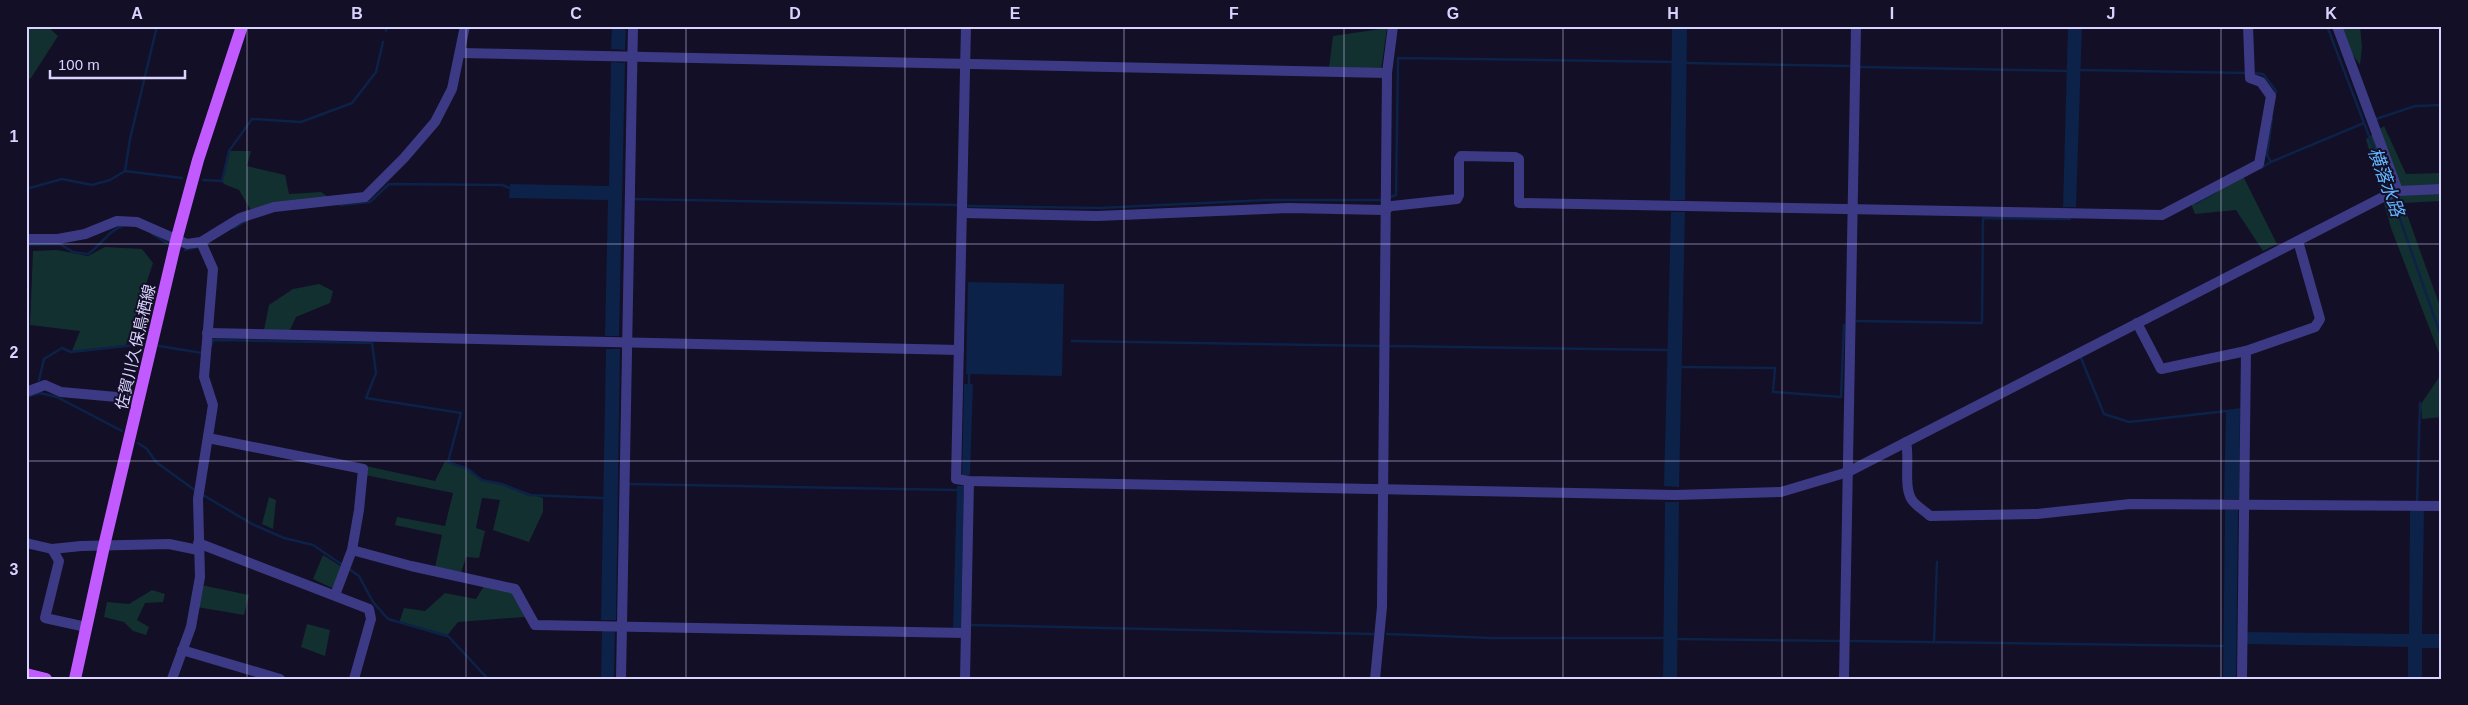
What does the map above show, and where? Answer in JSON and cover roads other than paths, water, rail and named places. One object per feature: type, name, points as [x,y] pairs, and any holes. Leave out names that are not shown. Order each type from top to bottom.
[{"type":"main road","name":"佐賀川久保鳥栖線","points":[[75,679],[104,546],[176,241],[198,160],[242,26]]},
{"type":"main road","points":[[26,674],[46,679]]},
{"type":"street","points":[[26,239],[58,239],[85,234],[117,221],[137,222],[176,241],[187,244],[201,242],[240,218],[274,207],[365,197],[404,158],[435,122],[452,89],[466,26]]},
{"type":"street","points":[[621,679],[613,626],[618,343],[630,199],[623,57],[633,26]]},
{"type":"street","points":[[966,26],[956,479],[965,481],[1671,494],[1781,492],[1848,472],[2385,196],[2398,191],[2442,189]]},
{"type":"street","points":[[1375,679],[1382,607],[1387,74],[1393,26]]},
{"type":"street","points":[[1844,679],[1856,26]]},
{"type":"street","points":[[1386,202],[1457,200],[1459,194],[1459,159],[1461,156],[1516,157],[1519,159],[1519,203],[2162,215],[2259,164],[2270,96],[2262,82],[2250,74],[2248,26]]},
{"type":"street","points":[[2337,26],[2398,191]]},
{"type":"street","points":[[461,53],[1387,74]]},
{"type":"street","points":[[963,208],[1097,216],[1236,209],[1383,210],[1386,202]]},
{"type":"street","points":[[2137,323],[2161,369],[2246,351],[2315,327],[2320,319],[2298,241]]},
{"type":"street","points":[[172,679],[190,627],[200,577],[198,499],[213,405],[204,378],[213,269],[201,242]]},
{"type":"street","points":[[207,333],[959,350]]},
{"type":"street","points":[[2242,679],[2236,504],[2246,351]]},
{"type":"street","points":[[26,392],[45,385],[61,392],[139,399]]},
{"type":"street","points":[[208,438],[363,469],[359,510],[352,550],[335,595]]},
{"type":"street","points":[[1906,442],[1908,450],[1907,478],[1911,500],[1930,516],[2037,514],[2130,504],[2442,506]]},
{"type":"street","points":[[965,481],[965,679]]},
{"type":"street","points":[[26,543],[52,549],[169,544],[198,546],[335,595],[370,612],[354,679]]},
{"type":"street","points":[[52,549],[59,561],[45,618],[86,627]]},
{"type":"street","points":[[352,550],[410,566],[515,589],[535,625],[965,634]]},
{"type":"street","points":[[182,650],[280,679]]},
{"type":"water","points":[[612,26],[626,26],[625,50],[611,49]]},
{"type":"water","points":[[1672,26],[1687,26],[1685,200],[1670,200]]},
{"type":"water","points":[[2068,26],[2082,26],[2076,207],[2063,207]]},
{"type":"water","points":[[611,62],[625,63],[619,336],[605,336],[608,200],[509,198],[510,184],[609,186]]},
{"type":"water","points":[[1671,212],[1685,212],[1679,487],[1664,486]]},
{"type":"water","points":[[968,282],[1064,284],[1062,376],[966,374]]},
{"type":"water","points":[[606,349],[620,349],[616,620],[601,620]]},
{"type":"water","points":[[964,384],[973,384],[970,475],[962,475]]},
{"type":"water","points":[[2240,408],[2239,499],[2224,499],[2226,410]]},
{"type":"water","points":[[957,486],[964,486],[961,628],[953,628]]},
{"type":"water","points":[[1665,502],[1679,502],[1677,679],[1663,679]]},
{"type":"water","points":[[2225,510],[2238,510],[2236,679],[2223,679]]},
{"type":"water","points":[[2410,511],[2424,511],[2422,634],[2442,634],[2442,648],[2422,648],[2422,679],[2408,679],[2408,647],[2247,644],[2247,632],[2409,634]]},
{"type":"water","points":[[602,631],[615,631],[614,679],[601,679]]},
{"type":"waterway","points":[[125,171],[130,139],[157,26]]},
{"type":"waterway","points":[[386,26],[386,31]]},
{"type":"waterway","name":"横落水路","points":[[2327,26],[2390,191]]},
{"type":"waterway","points":[[203,180],[222,181],[229,151],[252,119],[301,122],[352,103],[376,72],[383,42]]},
{"type":"waterway","points":[[1388,198],[1396,195],[1398,58],[1675,62]]},
{"type":"waterway","points":[[1687,63],[1849,66]]},
{"type":"waterway","points":[[1861,67],[2067,71]]},
{"type":"waterway","points":[[2080,70],[2246,73]]},
{"type":"waterway","points":[[2252,73],[2263,74],[2276,91],[2275,95]]},
{"type":"waterway","points":[[2376,119],[2415,106],[2442,105]]},
{"type":"waterway","points":[[2272,118],[2267,155],[2271,162],[2364,123]]},
{"type":"waterway","points":[[2261,168],[2271,162]]},
{"type":"waterway","points":[[26,189],[62,179],[92,185],[110,180],[125,171],[182,178]]},
{"type":"waterway","points":[[340,205],[370,202],[389,184],[502,185],[512,189]]},
{"type":"waterway","points":[[2196,203],[2216,192]]},
{"type":"waterway","name":"横落水路","points":[[2392,196],[2442,339]]},
{"type":"waterway","points":[[632,199],[959,205]]},
{"type":"waterway","points":[[964,206],[1099,208],[1267,200],[1383,200]]},
{"type":"waterway","points":[[1857,321],[1982,323],[1983,218],[2070,219]]},
{"type":"waterway","points":[[234,228],[246,221]]},
{"type":"waterway","points":[[26,245],[60,244],[73,252],[88,254],[109,234],[123,226]]},
{"type":"waterway","points":[[152,234],[167,243]]},
{"type":"waterway","points":[[185,250],[198,247]]},
{"type":"waterway","points":[[1682,367],[1775,368],[1773,392],[1841,397],[1844,325]]},
{"type":"waterway","points":[[211,346],[213,340],[372,343],[376,373],[366,398],[461,413],[448,462],[468,469],[482,480],[502,484],[529,495],[603,498]]},
{"type":"waterway","points":[[1072,341],[1381,346]]},
{"type":"waterway","points":[[39,380],[44,359],[62,348],[71,352],[144,344]]},
{"type":"waterway","points":[[159,346],[202,353]]},
{"type":"waterway","points":[[1390,346],[1668,350]]},
{"type":"waterway","points":[[2081,358],[2104,414],[2129,422],[2227,411]]},
{"type":"waterway","points":[[969,374],[969,386]]},
{"type":"waterway","points":[[26,397],[40,393],[57,397],[122,431]]},
{"type":"waterway","points":[[2417,504],[2420,403]]},
{"type":"waterway","points":[[138,443],[147,449],[156,462],[196,491]]},
{"type":"waterway","points":[[630,484],[956,490]]},
{"type":"waterway","points":[[203,495],[252,524],[284,538],[313,545],[344,566]]},
{"type":"waterway","points":[[1934,642],[1937,562]]},
{"type":"waterway","points":[[349,569],[359,576],[373,602],[388,619],[448,636],[488,679]]},
{"type":"waterway","points":[[970,625],[1373,634]]},
{"type":"waterway","points":[[1387,634],[1492,638],[1664,638]]},
{"type":"waterway","points":[[1678,639],[1840,641]]},
{"type":"waterway","points":[[1851,641],[2223,646]]}]
